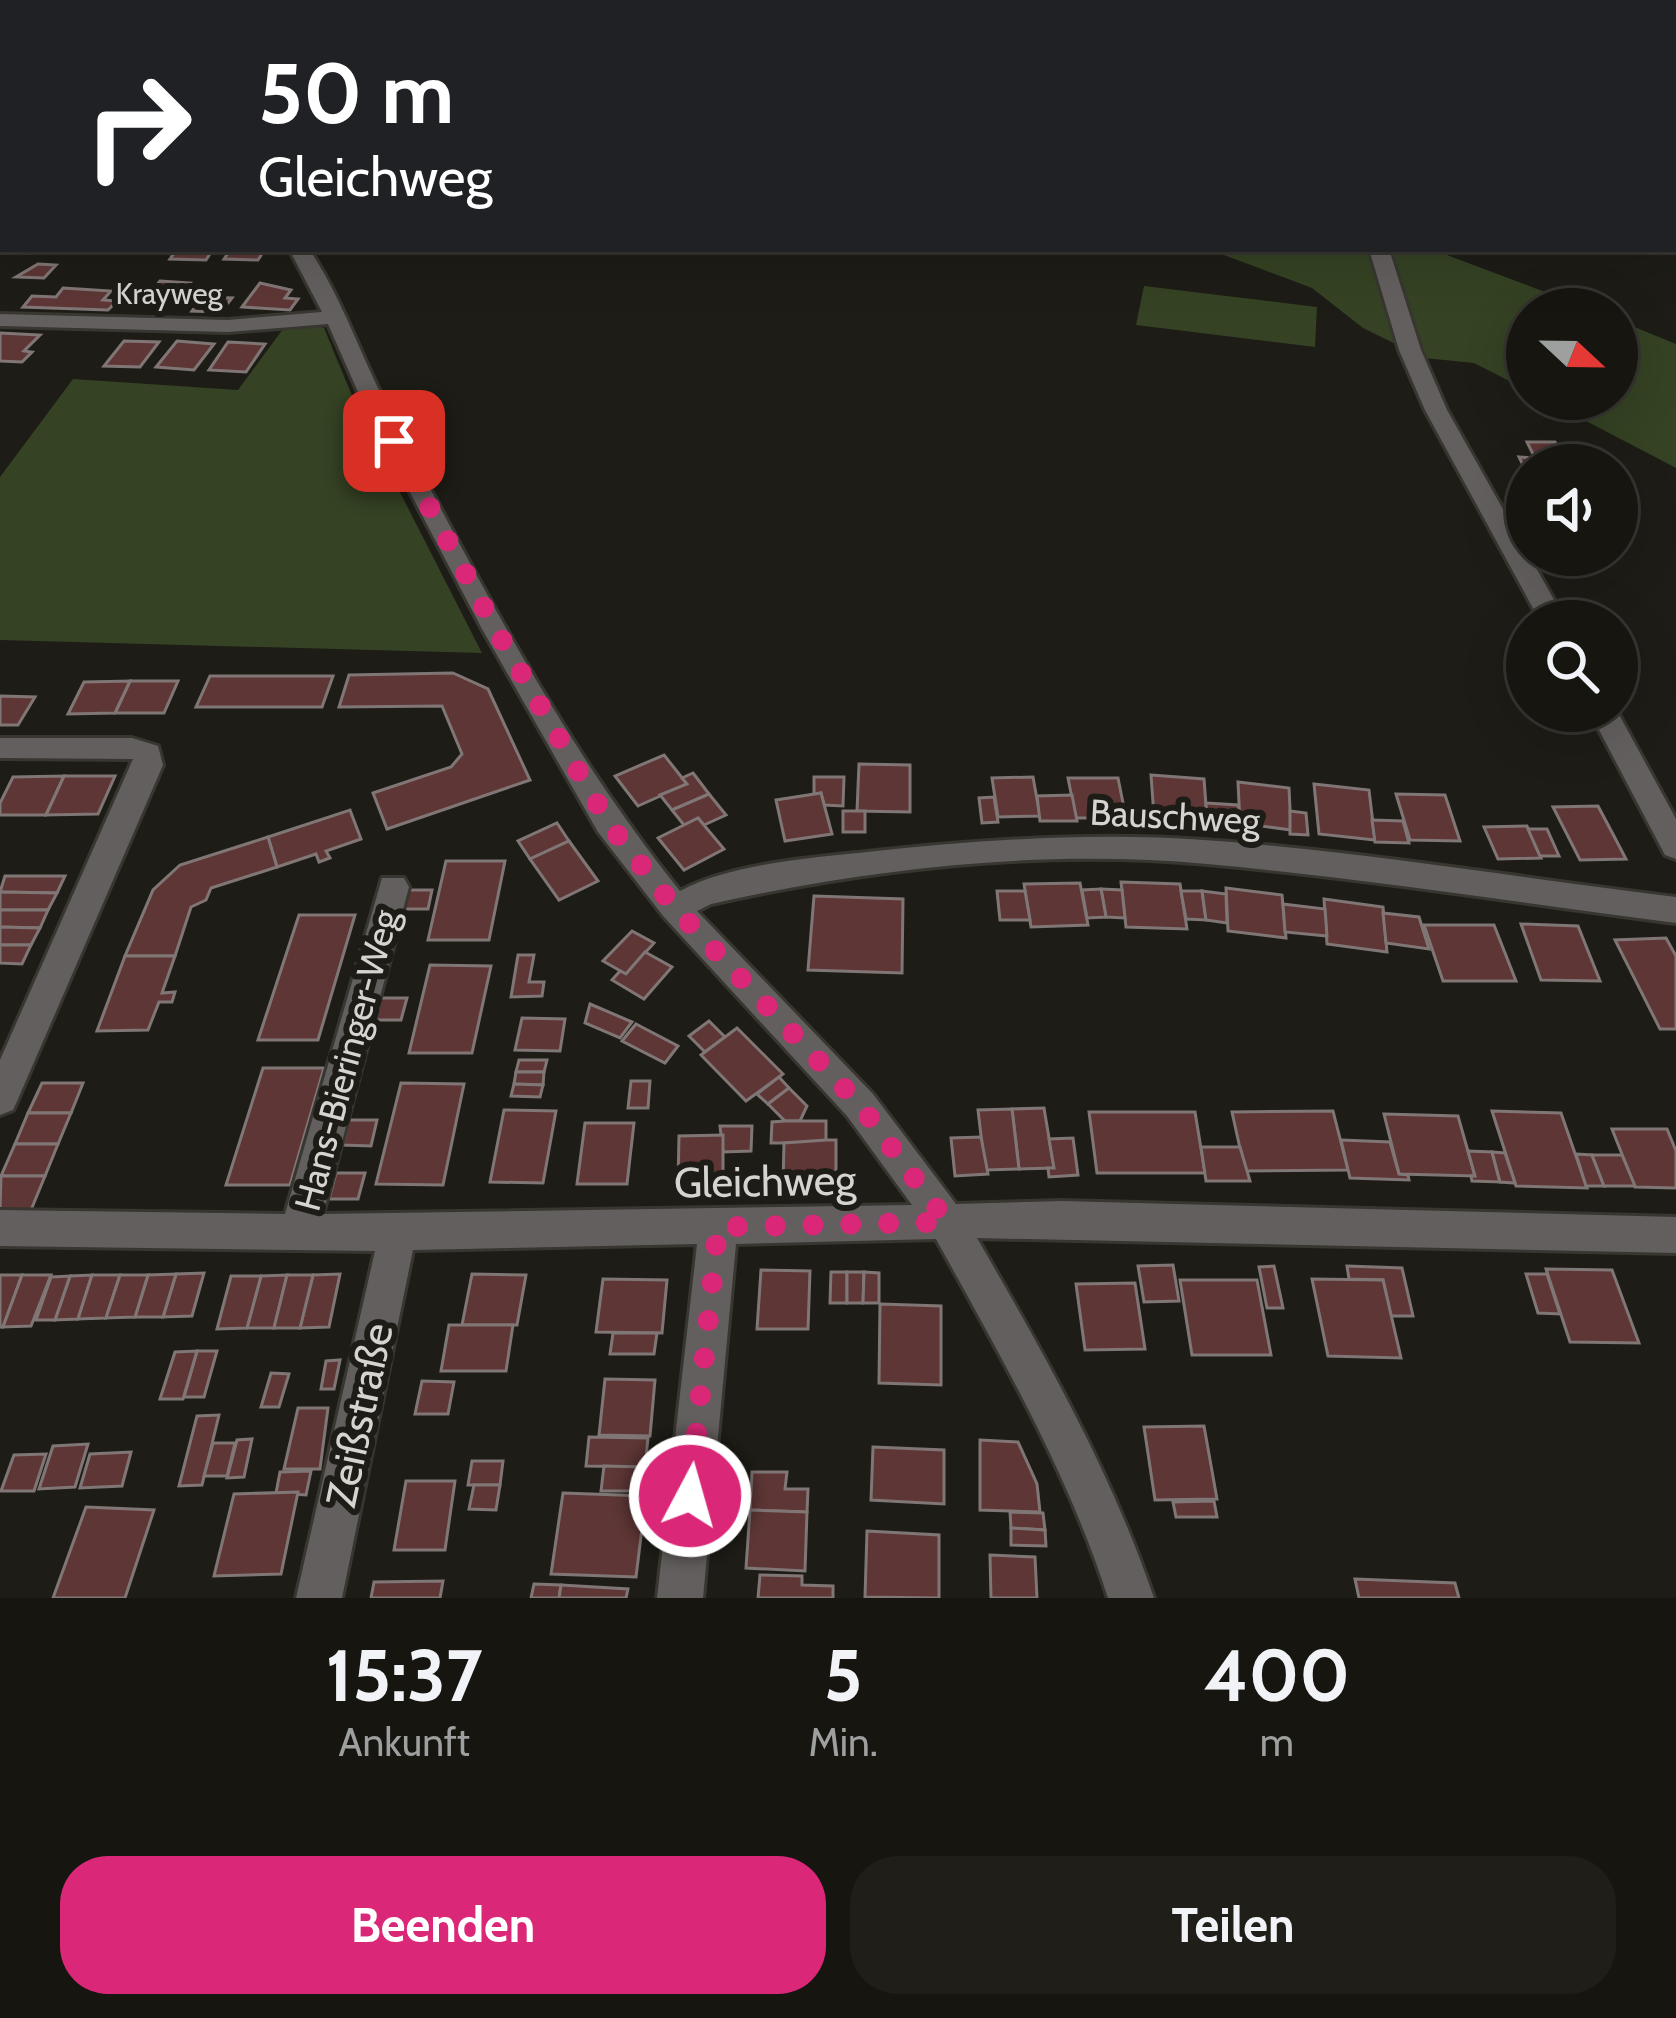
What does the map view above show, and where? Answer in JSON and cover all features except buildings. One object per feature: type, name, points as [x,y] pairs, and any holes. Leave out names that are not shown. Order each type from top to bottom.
[{"type":"street","points":[[301,252],[337,317],[373,401],[579,778],[675,908],[860,1105],[947,1222],[1061,1424],[1109,1532],[1131,1598]]},
{"type":"street","points":[[1380,252],[1410,350],[1436,410],[1541,600]]},
{"type":"street","name":"Krayweg","points":[[0,320],[228,326],[337,317]]},
{"type":"street","points":[[1615,732],[1676,847]]},
{"type":"street","points":[[0,748],[132,748],[148,753],[148,764],[0,1099]]},
{"type":"street","name":"Bauschweg","points":[[675,908],[703,892],[805,871],[976,852],[1103,849],[1226,854],[1676,910]]},
{"type":"street","name":"Hans-Bieringer-Weg","points":[[299,1232],[393,887]]},
{"type":"street","name":"Gleichweg","points":[[0,1228],[398,1233],[1061,1219],[1676,1235]]},
{"type":"street","points":[[680,1598],[718,1227]]},
{"type":"street","name":"Zeißstraße","points":[[320,1598],[398,1233]]},
{"type":"green space","points":[[1216,252],[1439,252],[1534,288],[1506,288],[1506,379],[1474,363],[1424,358],[1363,328],[1312,288]]},
{"type":"green space","points":[[1144,286],[1317,307],[1315,347],[1136,325]]},
{"type":"green space","points":[[324,328],[358,410],[482,653],[0,640],[0,477],[73,379],[238,390],[283,329]]},
{"type":"green space","points":[[1638,329],[1676,344],[1676,468],[1638,444],[1584,420],[1638,420]]},
{"type":"route","points":[[394,441],[579,778],[609,824],[675,908],[860,1105],[947,1222],[718,1227],[690,1496]]}]
